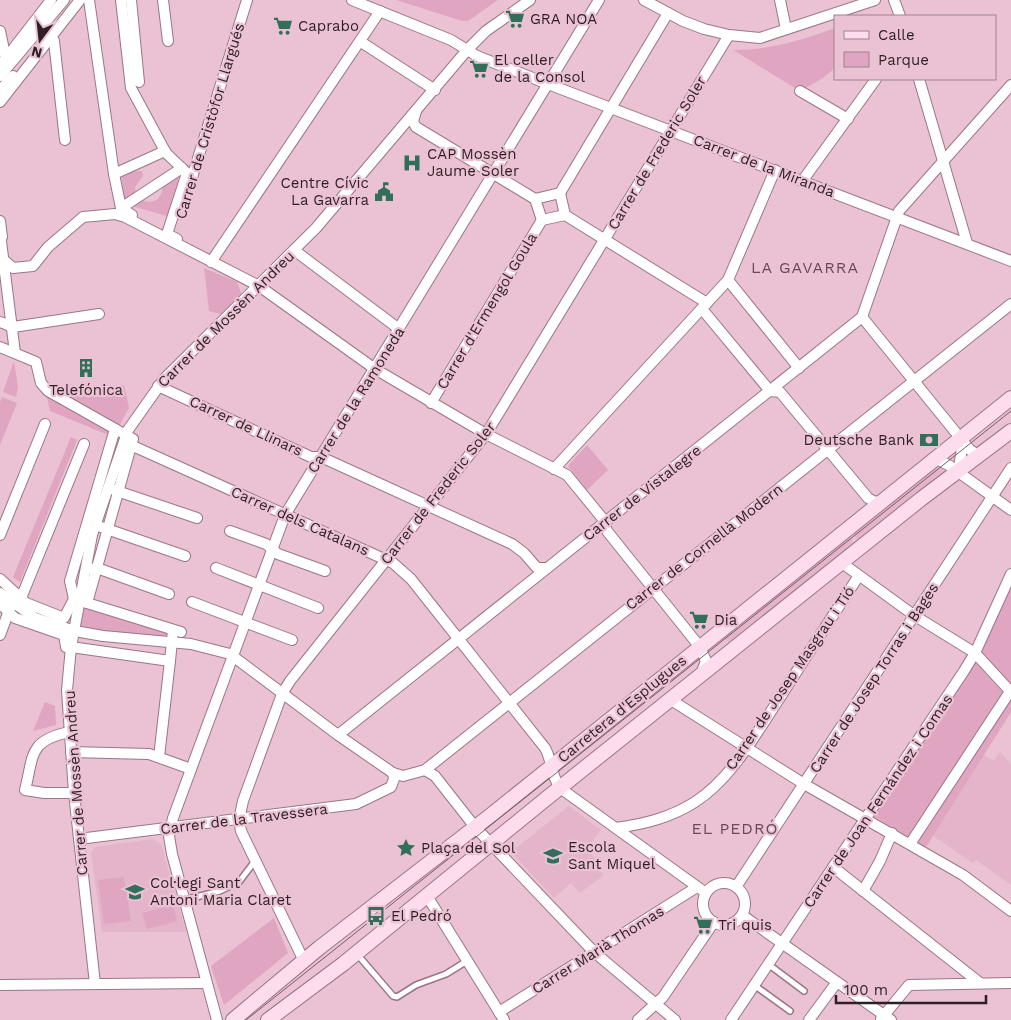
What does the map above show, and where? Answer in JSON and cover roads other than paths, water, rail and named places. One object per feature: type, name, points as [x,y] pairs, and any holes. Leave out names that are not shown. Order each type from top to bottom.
[{"type":"street","points":[[0,76],[4,64],[51,0]]},
{"type":"street","points":[[4,64],[64,0]]},
{"type":"street","points":[[0,102],[78,0]]},
{"type":"street","points":[[89,0],[120,208],[258,286],[375,369],[486,434],[572,480],[700,647],[706,664],[699,676]]},
{"type":"street","points":[[121,0],[131,88],[165,152],[187,173],[171,238]]},
{"type":"street","points":[[131,0],[139,82]]},
{"type":"street","points":[[163,0],[168,41]]},
{"type":"street","name":"Carrer de Cristòfor Llargués","points":[[171,238],[247,0]]},
{"type":"street","name":"Carrer de la Miranda","points":[[352,0],[468,49],[477,56],[1011,260]]},
{"type":"street","name":"Carrer de Mossèn Andreu","points":[[95,984],[74,793],[67,690],[71,647],[95,525],[113,490],[132,423],[158,386],[294,250],[365,172],[468,49],[486,31],[530,0]]},
{"type":"street","name":"Carrer de la Ramoneda","points":[[170,828],[285,514],[599,0]]},
{"type":"street","points":[[644,0],[690,24],[728,35],[760,38],[875,0]]},
{"type":"street","points":[[780,0],[786,29]]},
{"type":"street","points":[[894,0],[900,15]]},
{"type":"street","points":[[212,260],[361,42],[380,11]]},
{"type":"street","points":[[565,215],[560,193],[668,13]]},
{"type":"street","points":[[0,31],[4,64]]},
{"type":"street","points":[[0,90],[51,35]]},
{"type":"street","points":[[51,35],[65,140]]},
{"type":"street","name":"Carrer de Frederic Soler","points":[[239,820],[243,801],[282,694],[290,681],[486,434],[672,131],[728,35]]},
{"type":"street","points":[[361,42],[435,90]]},
{"type":"street","points":[[803,180],[875,80]]},
{"type":"street","points":[[919,80],[967,244]]},
{"type":"street","points":[[982,454],[974,454],[962,441],[862,317],[899,211],[1011,85]]},
{"type":"street","points":[[800,91],[848,119]]},
{"type":"street","points":[[416,111],[413,117],[416,127],[535,199],[542,220],[565,215],[704,306],[770,391],[780,392],[870,499],[879,502],[886,500]]},
{"type":"street","points":[[114,174],[165,152]]},
{"type":"street","points":[[120,208],[182,168]]},
{"type":"street","points":[[554,469],[728,280],[775,170]]},
{"type":"street","points":[[535,199],[560,193]]},
{"type":"street","points":[[0,233],[5,261],[13,268],[33,266],[48,247],[83,217],[121,215],[171,238]]},
{"type":"street","name":"Carrer d'Ermengol Goula","points":[[432,403],[542,220]]},
{"type":"street","points":[[0,221],[15,353],[0,347]]},
{"type":"street","points":[[294,250],[399,329]]},
{"type":"street","points":[[728,280],[799,368]]},
{"type":"street","name":"Carrer de Cornellà Modern","points":[[392,773],[403,776],[425,770],[913,380],[1011,304]]},
{"type":"street","points":[[0,322],[13,327],[99,314]]},
{"type":"street","name":"Carrer de Vistalegre","points":[[338,735],[605,524],[862,317]]},
{"type":"street","name":"Carrer dels Catalans","points":[[15,353],[36,362],[41,384],[48,391],[115,429],[127,441],[386,560],[411,579],[545,748],[553,765],[556,781],[560,788]]},
{"type":"street","name":"Carrer de Llinars","points":[[158,386],[311,457],[321,457],[512,544],[524,553],[537,568],[547,568]]},
{"type":"street","name":"Carretera d'Esplugues","points":[[233,1020],[402,882],[475,827],[936,459],[962,441],[1011,398]]},
{"type":"street","points":[[0,535],[46,424]]},
{"type":"street","points":[[115,429],[70,581],[81,601],[177,631],[172,641],[159,757]]},
{"type":"street","name":"Carretera d'Esplugues","points":[[268,1020],[356,953],[491,842],[699,676],[1011,431]]},
{"type":"street","points":[[958,472],[962,441]]},
{"type":"street","points":[[0,635],[15,605],[84,444]]},
{"type":"street","points":[[936,459],[958,472],[1011,510]]},
{"type":"street","name":"Carrer de Josep Torras i Bages","points":[[736,887],[1011,468]]},
{"type":"street","points":[[0,604],[15,605],[26,603],[64,618],[81,601],[97,568],[107,530],[113,490],[198,518]]},
{"type":"street","points":[[95,525],[185,556]]},
{"type":"street","points":[[230,531],[266,544],[278,554],[325,571]]},
{"type":"street","points":[[842,563],[858,577],[915,616],[975,653],[1011,691],[910,844]]},
{"type":"street","points":[[86,570],[97,568],[170,594]]},
{"type":"street","points":[[216,568],[318,608]]},
{"type":"street","name":"Carrer de Joan Fernández i Comas","points":[[732,1020],[975,653],[1011,574]]},
{"type":"street","name":"Carrer de Josep Masgrau i Tió","points":[[616,828],[645,824],[672,814],[695,802],[721,780],[747,747],[858,577]]},
{"type":"street","points":[[0,580],[15,605],[15,618],[64,636],[66,646],[170,661]]},
{"type":"street","points":[[0,593],[15,605],[45,622],[75,631],[103,636],[191,644],[233,656],[282,694],[392,773]]},
{"type":"street","points":[[192,602],[245,624],[292,640]]},
{"type":"street","points":[[671,700],[804,784],[867,818],[963,875],[1011,911]]},
{"type":"street","points":[[69,732],[53,735],[37,746],[32,754],[25,790],[74,793]]},
{"type":"street","points":[[71,752],[149,754],[191,768]]},
{"type":"street","points":[[425,770],[435,776],[475,827],[594,952],[675,1020]]},
{"type":"street","name":"Carrer de la Travessera","points":[[79,839],[356,804],[391,787],[394,778],[392,773]]},
{"type":"street","points":[[560,788],[706,893]]},
{"type":"street","points":[[239,820],[241,831],[304,961]]},
{"type":"street","points":[[170,828],[169,843],[206,983],[218,1020]]},
{"type":"street","points":[[863,891],[880,861],[892,833]]},
{"type":"street","points":[[833,867],[980,983]]},
{"type":"street","points":[[722,884],[736,887],[745,899],[742,915],[738,920],[727,925],[714,922],[704,910],[706,893],[716,885],[722,884]]},
{"type":"street","name":"Carrer Marià Thomas","points":[[501,1016],[594,952],[697,887]]},
{"type":"street","points":[[427,896],[501,1016]]},
{"type":"street","points":[[742,915],[837,982],[885,1019],[910,985],[1011,983]]},
{"type":"street","points":[[638,1020],[664,997],[714,922]]},
{"type":"street","points":[[809,1020],[837,982]]},
{"type":"street","points":[[0,985],[206,983]]},
{"type":"lane","points":[[184,900],[220,891],[239,882],[255,860]]},
{"type":"lane","points":[[356,953],[393,996],[397,997],[416,985],[446,974],[467,961]]},
{"type":"lane","points":[[768,964],[804,991]]},
{"type":"lane","points":[[754,986],[790,1011]]},
{"type":"tram line","points":[[246,1020],[1011,411]]},
{"type":"place","name":"GRA NOA","points":[[515,19]]},
{"type":"place","name":"Caprabo","points":[[283,26]]},
{"type":"place","name":"El celler de la Consol","points":[[479,69]]},
{"type":"place","name":"CAP Mossèn Jaume Soler","points":[[412,163]]},
{"type":"place","name":"Centre Cívic La Gavarra","points":[[384,192]]},
{"type":"place","name":"Telefónica","points":[[86,368]]},
{"type":"place","name":"Deutsche Bank","points":[[929,440]]},
{"type":"place","name":"Dia","points":[[699,620]]},
{"type":"place","name":"Plaça del Sol","points":[[406,848]]},
{"type":"place","name":"Escola Sant Miquel","points":[[553,856]]},
{"type":"place","name":"Col·legi Sant Antoni Maria Claret","points":[[135,892]]},
{"type":"place","name":"El Pedró","points":[[376,916]]},
{"type":"place","name":"Tri quis","points":[[703,925]]},
{"type":"district","name":"LA GAVARRA","points":[[805,267]]},
{"type":"district","name":"EL PEDRÓ","points":[[735,828]]}]
